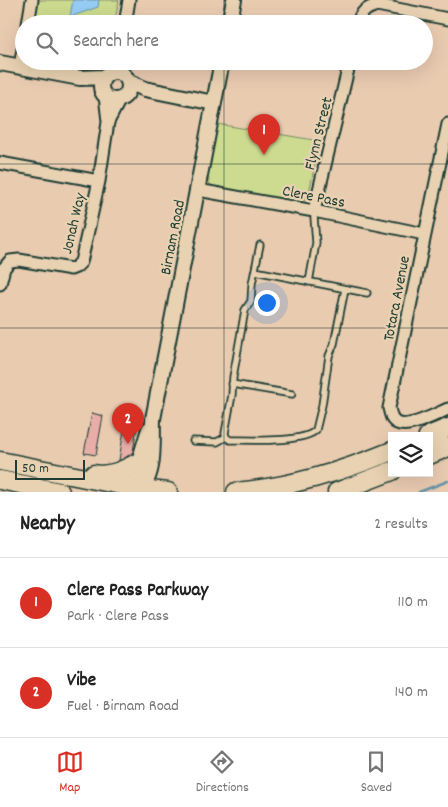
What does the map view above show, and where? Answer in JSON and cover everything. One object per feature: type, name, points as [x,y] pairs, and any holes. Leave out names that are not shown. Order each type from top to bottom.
[{"type":"main road","points":[[433,434],[448,428]]},
{"type":"main road","points":[[433,453],[448,447]]},
{"type":"main road","points":[[236,492],[304,482],[354,467],[388,453]]},
{"type":"main road","points":[[0,455],[105,476],[126,469],[139,462]]},
{"type":"main road","points":[[0,461],[140,491],[168,492]]},
{"type":"main road","points":[[337,492],[388,473]]},
{"type":"main road","points":[[0,480],[60,492]]},
{"type":"street","points":[[30,15],[32,0]]},
{"type":"street","points":[[126,15],[129,0]]},
{"type":"street","points":[[231,15],[234,0]]},
{"type":"street","points":[[361,15],[366,9],[377,5],[428,15]]},
{"type":"street","points":[[433,16],[448,19]]},
{"type":"street","points":[[0,63],[15,65]]},
{"type":"street","points":[[40,70],[80,78],[114,100],[124,82]]},
{"type":"street","points":[[80,78],[109,70],[118,72],[124,82],[145,89],[214,103]]},
{"type":"street","points":[[104,94],[102,81],[109,70]]},
{"type":"street","name":"Birnam Road","points":[[140,491],[150,476],[153,419],[220,70]]},
{"type":"street","name":"Flynn Street","points":[[315,212],[348,70]]},
{"type":"street","name":"Jonah Way","points":[[0,284],[4,268],[10,261],[19,260],[71,269],[81,262],[99,181],[108,122],[124,82]]},
{"type":"street","name":"Jonah Way","points":[[104,94],[108,122]]},
{"type":"street","name":"Totara Avenue","points":[[448,124],[389,408],[395,422],[410,425],[448,409]]},
{"type":"street","points":[[0,163],[99,181]]},
{"type":"street","name":"Clere Pass","points":[[198,190],[424,234]]},
{"type":"street","name":"Birnam Road","points":[[140,491],[135,475],[143,444],[153,419]]},
{"type":"lane","points":[[308,282],[316,244],[315,212]]},
{"type":"lane","points":[[226,438],[225,433],[232,384],[246,310],[251,301],[260,245]]},
{"type":"lane","points":[[255,271],[367,293]]},
{"type":"lane","points":[[193,441],[217,442],[226,438],[230,440],[293,439],[313,433],[316,430],[329,356],[334,344],[345,289]]},
{"type":"lane","points":[[232,384],[292,394]]},
{"type":"green space","points":[[37,0],[119,0],[116,15],[34,15]]},
{"type":"green space","points":[[217,124],[320,141],[309,192],[304,201],[296,204],[216,189],[209,183],[208,170]]},
{"type":"water","points":[[73,0],[99,0],[98,7],[70,15]]},
{"type":"building","points":[[92,413],[103,416],[96,455],[84,453]]},
{"type":"building","points":[[132,418],[138,419],[133,452],[119,460],[125,424],[130,425]]},
{"type":"waterway","points":[[419,492],[448,481]]},
{"type":"place","name":"Clere Pass Parkway","points":[[264,155]]},
{"type":"place","name":"Vibe","points":[[128,444]]}]
